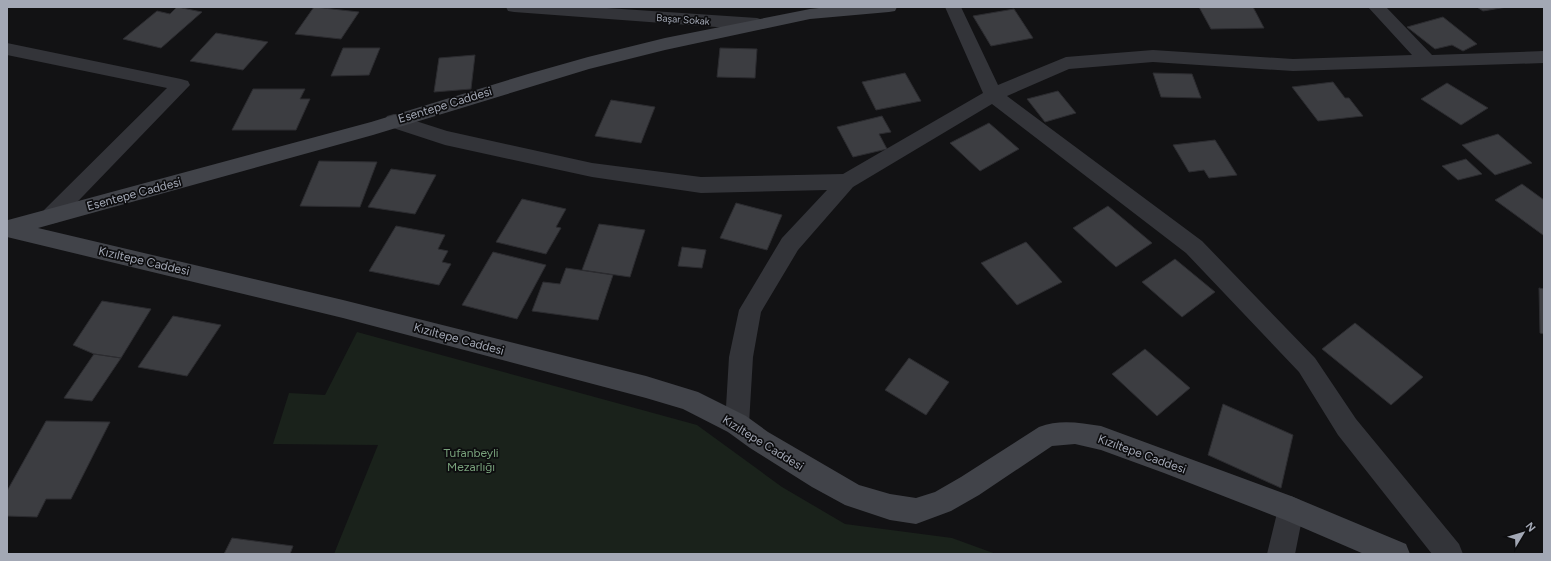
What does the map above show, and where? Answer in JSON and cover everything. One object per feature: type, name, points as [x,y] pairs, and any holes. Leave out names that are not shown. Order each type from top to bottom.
[{"type":"street","name":"Başar Sokak","points":[[514,7],[757,24]]},
{"type":"street","name":"Esentepe Caddesi","points":[[7,229],[216,172],[588,63],[757,24],[810,14],[889,7]]},
{"type":"street","points":[[953,7],[992,95],[1194,247],[1307,365],[1347,427],[1449,554]]},
{"type":"street","points":[[1376,7],[1428,61]]},
{"type":"street","points":[[7,48],[181,85],[51,216]]},
{"type":"street","points":[[737,424],[741,358],[750,310],[790,244],[846,182],[992,95],[1066,63],[1153,56],[1293,65],[1544,57]]},
{"type":"street","points":[[394,121],[445,138],[608,172],[701,185],[846,182]]},
{"type":"street","name":"Kızıltepe Caddesi","points":[[7,229],[343,309],[646,387],[689,400],[737,424],[759,440],[821,478],[854,496],[890,507],[916,511],[942,502],[970,486],[1048,435],[1075,433],[1101,438],[1291,509],[1396,554]]},
{"type":"street","points":[[1281,554],[1291,509]]},
{"type":"green space","name":"Tufanbeyli Mezarlığı","points":[[357,332],[697,425],[782,487],[845,524],[952,538],[996,554],[334,554],[378,445],[273,444],[289,393],[325,395]]},
{"type":"building","points":[[177,7],[202,12],[161,48],[123,39],[157,11],[170,14]]},
{"type":"building","points":[[314,7],[359,12],[341,39],[295,34]]},
{"type":"building","points":[[1199,7],[1253,7],[1264,28],[1211,29]]},
{"type":"building","points":[[1477,7],[1507,7],[1483,11]]},
{"type":"building","points":[[1014,9],[1033,38],[991,46],[973,16]]},
{"type":"building","points":[[1443,17],[1477,44],[1463,51],[1452,45],[1435,49],[1407,27]]},
{"type":"building","points":[[216,33],[268,42],[243,70],[190,61]]},
{"type":"building","points":[[343,48],[380,48],[369,75],[331,76]]},
{"type":"building","points":[[720,48],[757,49],[755,78],[717,77]]},
{"type":"building","points":[[475,55],[471,89],[434,92],[439,58]]},
{"type":"building","points":[[905,73],[921,101],[876,110],[862,82]]},
{"type":"building","points":[[1153,73],[1192,74],[1201,98],[1161,97]]},
{"type":"building","points":[[1333,82],[1345,98],[1349,98],[1363,116],[1318,121],[1292,87]]},
{"type":"building","points":[[1447,83],[1488,108],[1461,125],[1421,99]]},
{"type":"building","points":[[253,89],[305,89],[300,99],[310,99],[296,130],[232,130]]},
{"type":"building","points":[[1058,91],[1076,113],[1045,122],[1027,99]]},
{"type":"building","points":[[611,100],[655,107],[641,143],[595,136]]},
{"type":"building","points":[[882,116],[891,132],[879,134],[887,149],[853,157],[837,127]]},
{"type":"building","points":[[989,123],[1019,149],[980,171],[950,143]]},
{"type":"building","points":[[1498,134],[1532,163],[1495,175],[1462,145]]},
{"type":"building","points":[[1215,140],[1237,175],[1209,178],[1204,170],[1189,172],[1173,145]]},
{"type":"building","points":[[1466,159],[1482,174],[1458,180],[1442,166]]},
{"type":"building","points":[[319,161],[377,162],[360,207],[300,206]]},
{"type":"building","points":[[391,169],[436,175],[415,214],[368,207]]},
{"type":"building","points":[[1522,184],[1544,200],[1543,235],[1495,200]]},
{"type":"building","points":[[522,199],[566,209],[556,227],[561,228],[546,254],[496,242]]},
{"type":"building","points":[[736,203],[782,215],[767,250],[720,238]]},
{"type":"building","points":[[1108,206],[1152,243],[1116,267],[1073,228]]},
{"type":"building","points":[[599,224],[645,230],[630,277],[582,270]]},
{"type":"building","points":[[396,226],[445,235],[438,249],[448,251],[442,262],[451,264],[439,285],[369,271]]},
{"type":"building","points":[[1026,242],[1062,282],[1017,305],[981,263]]},
{"type":"building","points":[[682,247],[706,250],[702,268],[678,266]]},
{"type":"building","points":[[493,252],[546,265],[517,319],[462,305]]},
{"type":"building","points":[[1175,259],[1215,292],[1182,317],[1142,282]]},
{"type":"building","points":[[566,268],[613,275],[598,320],[532,311],[543,282],[560,284]]},
{"type":"building","points":[[1539,288],[1544,289],[1544,334],[1540,333]]},
{"type":"building","points":[[102,301],[151,309],[121,358],[94,354],[73,345]]},
{"type":"building","points":[[173,316],[221,325],[187,376],[138,367]]},
{"type":"building","points":[[1355,323],[1423,377],[1391,405],[1322,349]]},
{"type":"building","points":[[1145,349],[1190,388],[1157,416],[1112,374]]},
{"type":"building","points":[[94,354],[121,358],[92,401],[64,398]]},
{"type":"building","points":[[909,358],[949,382],[926,415],[885,390]]},
{"type":"building","points":[[1223,404],[1293,435],[1281,488],[1208,455]]},
{"type":"building","points":[[46,421],[110,422],[71,499],[46,499],[37,517],[7,516],[7,491]]},
{"type":"building","points":[[232,538],[293,546],[290,554],[224,554]]}]
